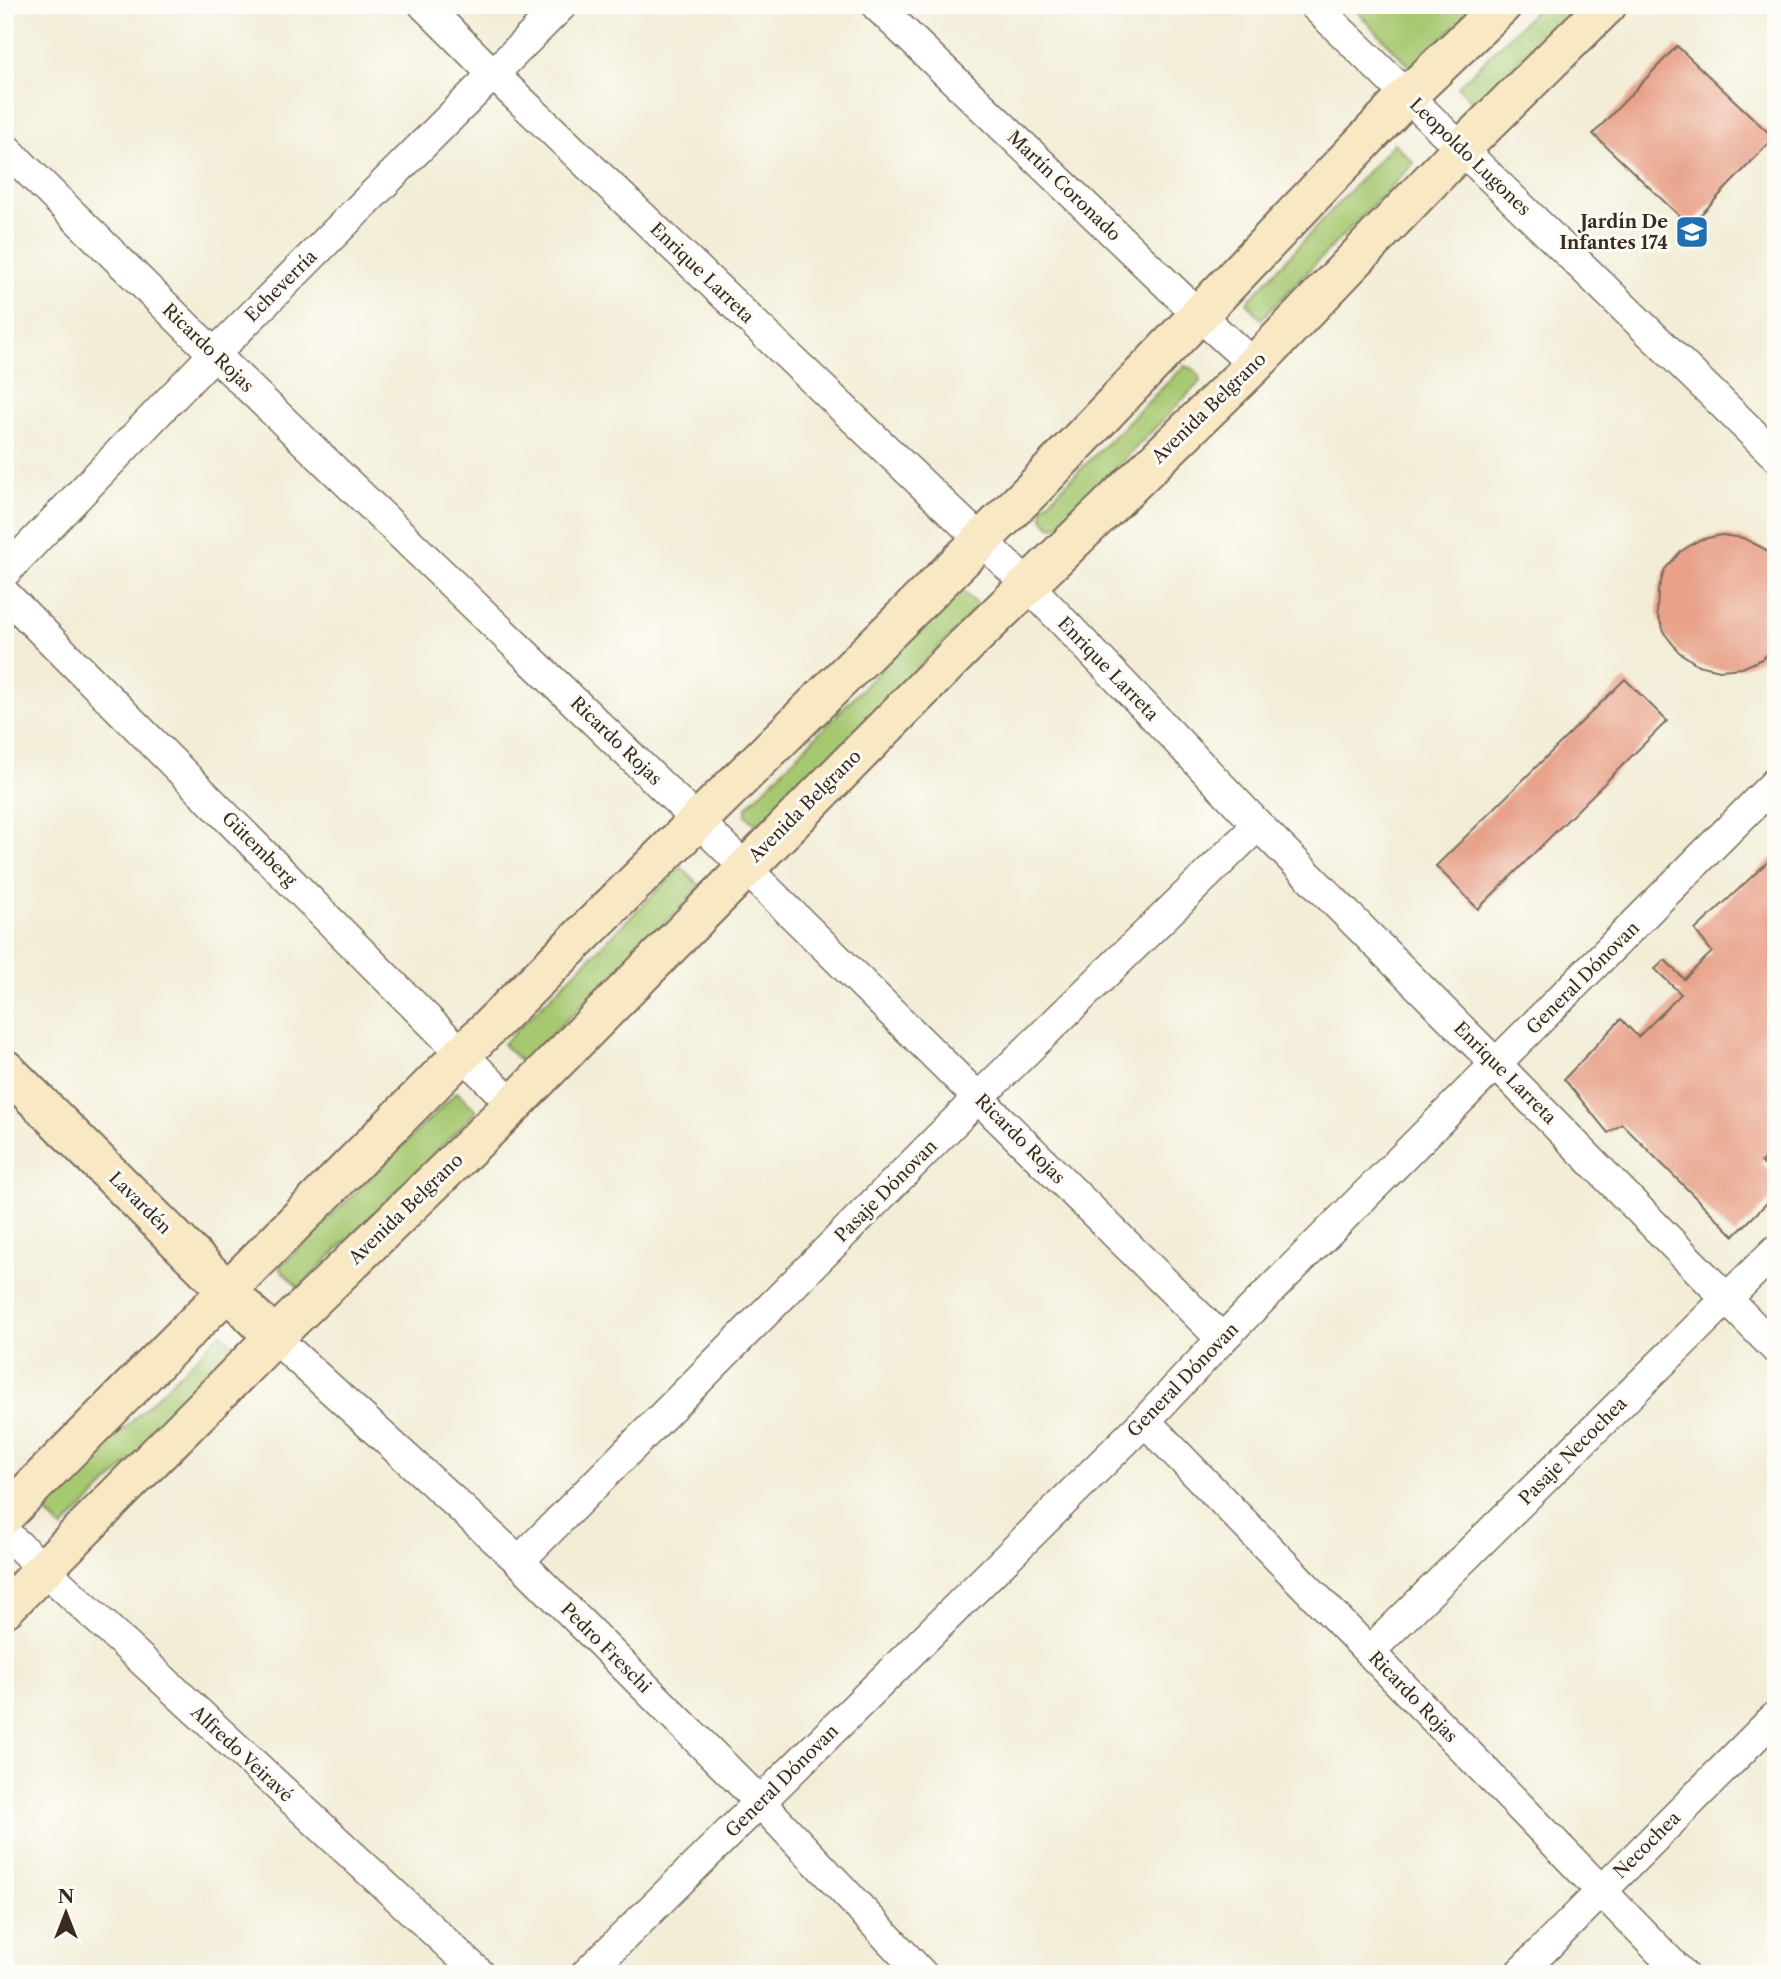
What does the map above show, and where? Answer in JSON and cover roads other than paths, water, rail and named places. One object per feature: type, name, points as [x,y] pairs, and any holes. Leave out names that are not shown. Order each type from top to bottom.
[{"type":"main road","points":[[5,1515],[463,1054],[1034,488],[1407,96],[1502,5]]},
{"type":"main road","name":"Avenida Belgrano","points":[[5,1608],[274,1337],[513,1105],[745,867],[1028,585],[1254,365],[1462,148],[1607,5]]},
{"type":"main road","name":"Lavardén","points":[[5,1069],[274,1337]]},
{"type":"street","name":"Enrique Larreta","points":[[424,5],[1028,585],[1258,825],[1776,1349]]},
{"type":"street","name":"Echeverría","points":[[5,572],[214,354],[562,5]]},
{"type":"street","name":"Martín Coronado","points":[[876,5],[1254,365]]},
{"type":"street","name":"Leopoldo Lugones","points":[[1314,5],[1776,456]]},
{"type":"street","name":"Ricardo Rojas","points":[[5,148],[214,354],[745,867],[1222,1339]]},
{"type":"street","name":"Gütemberg","points":[[5,594],[513,1105]]},
{"type":"street","name":"General Dónovan","points":[[586,1974],[1145,1421],[1222,1339],[1776,782]]},
{"type":"street","name":"Pasaje Dónovan","points":[[519,1561],[979,1097],[1258,825]]},
{"type":"street","name":"Pasaje Necochea","points":[[1369,1652],[1776,1250]]},
{"type":"street","name":"Pedro Freschi","points":[[274,1337],[519,1561],[760,1802],[922,1974]]},
{"type":"street","name":"Ricardo Rojas","points":[[1145,1421],[1682,1974]]},
{"type":"street","name":"Alfredo Veiravé","points":[[5,1533],[480,1974]]},
{"type":"street","name":"Necochea","points":[[1519,1974],[1776,1716]]},
{"type":"place","name":"Jardín De Infantes 174","points":[[1692,232]]}]
